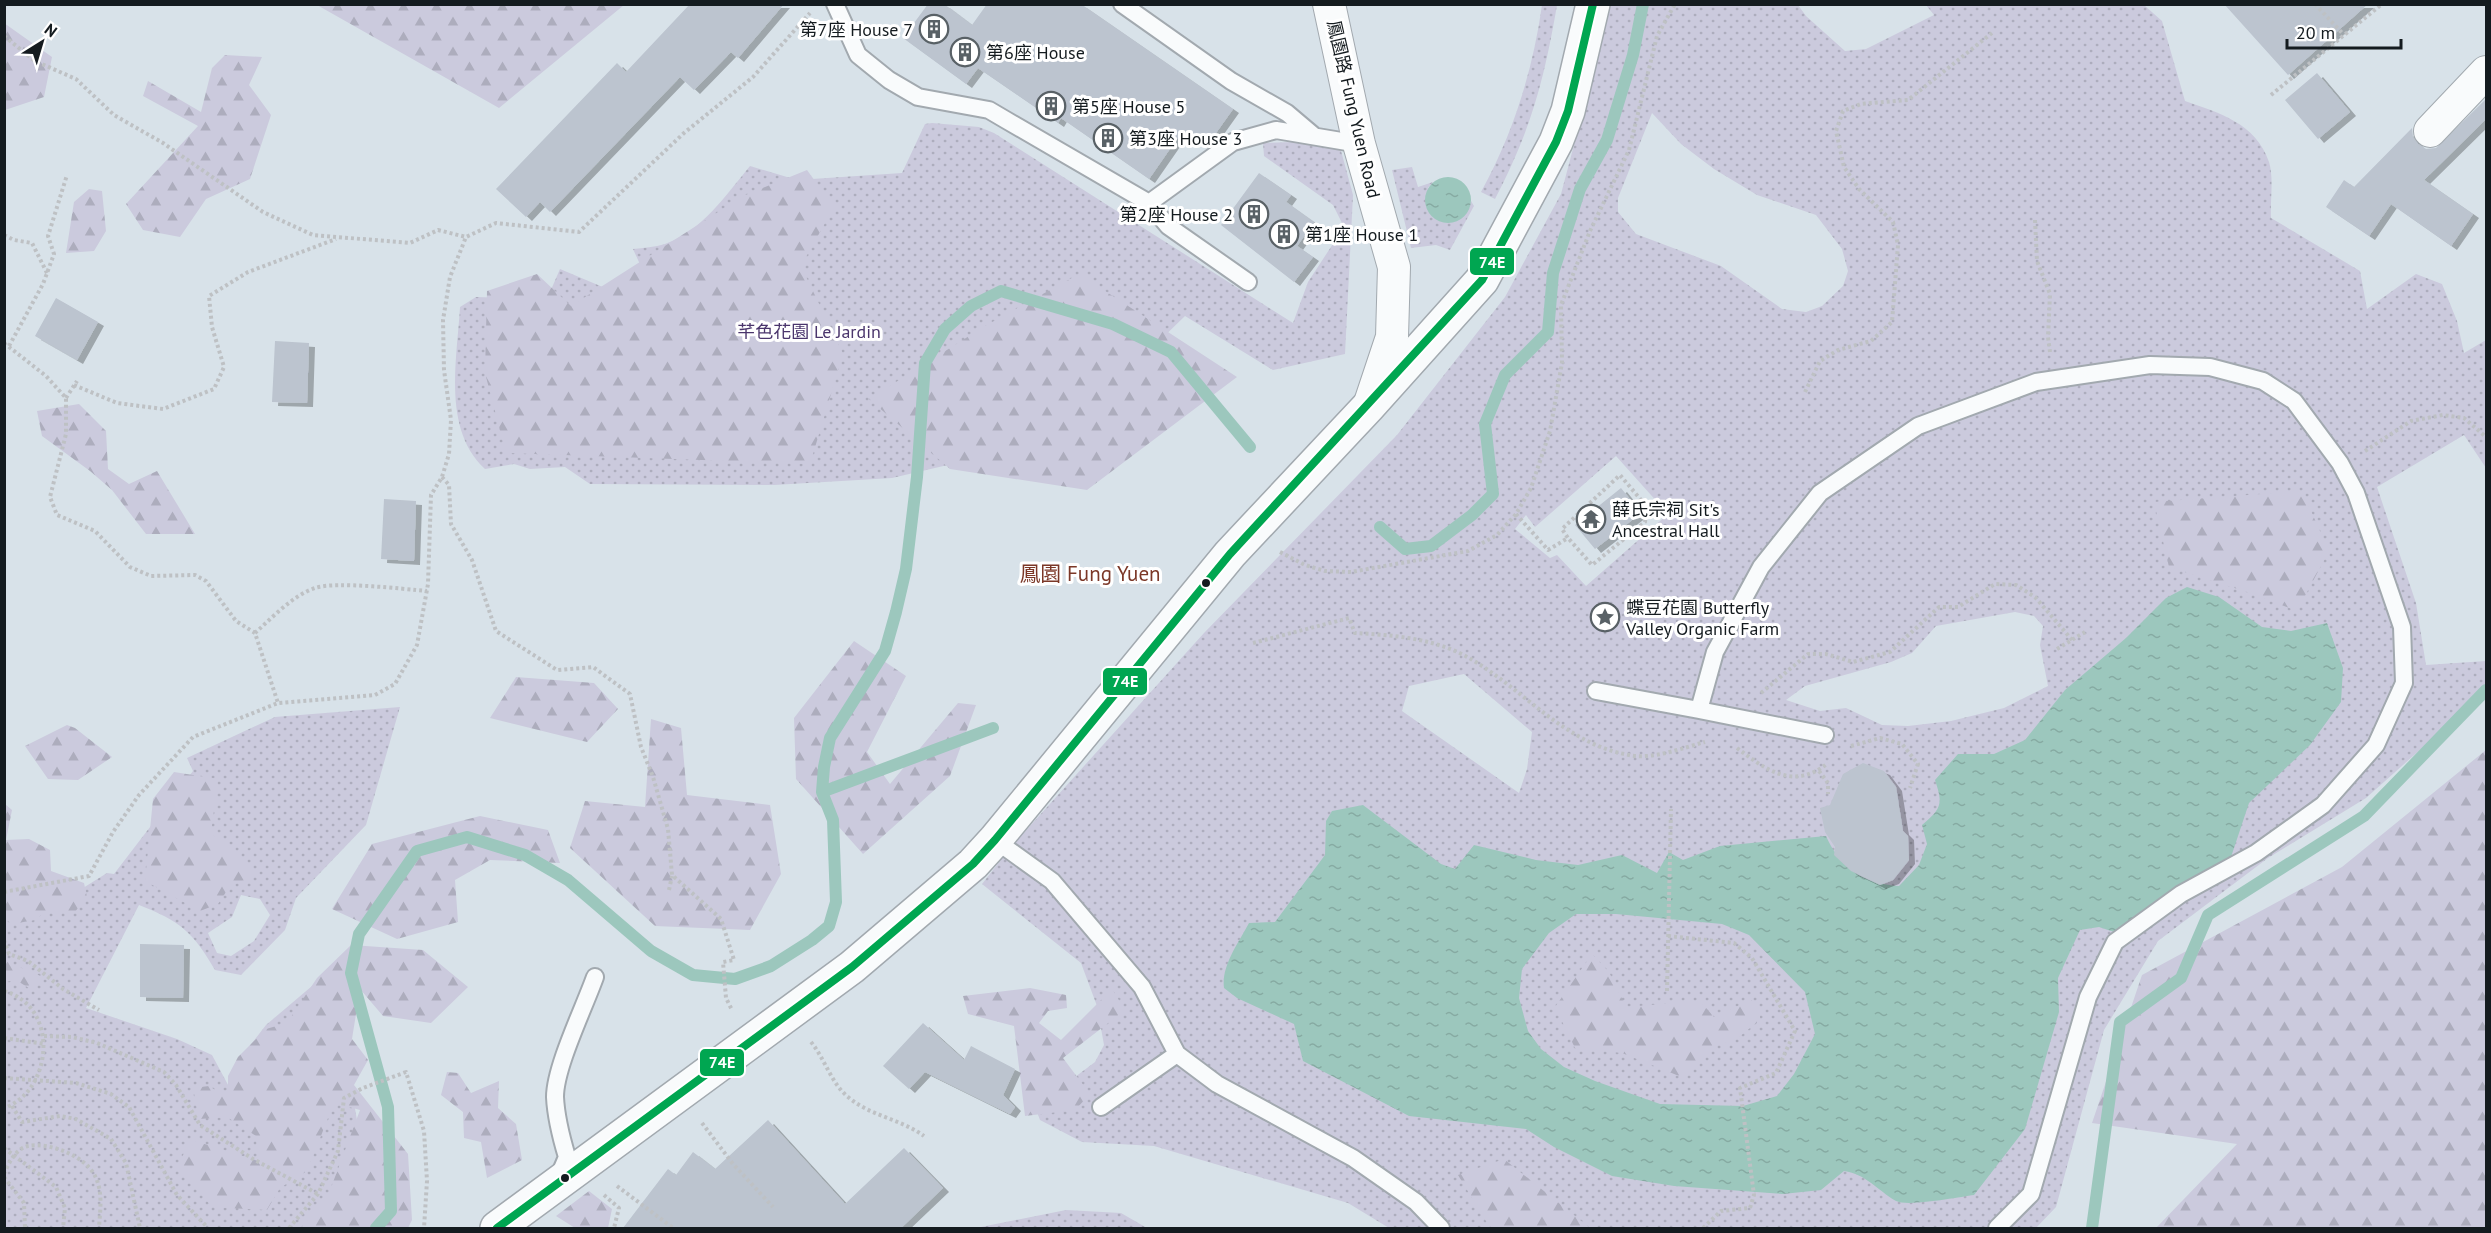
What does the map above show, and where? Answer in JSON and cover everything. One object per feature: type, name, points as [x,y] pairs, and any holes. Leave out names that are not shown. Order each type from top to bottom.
[{"type":"street","name":"鳳園路 Fung Yuen Road","points":[[497,1228],[852,967],[973,864],[1230,554],[1368,407],[1392,337],[1394,267],[1359,144],[1329,4]]},
{"type":"street","points":[[1368,407],[1482,280],[1556,142],[1568,111],[1593,4]]},
{"type":"street","points":[[2430,131],[2487,72]]},
{"type":"lane","points":[[834,4],[858,55],[889,80],[918,97],[989,110],[1149,203],[1168,226],[1248,282]]},
{"type":"lane","points":[[1122,4],[1231,81],[1287,113],[1314,136]]},
{"type":"lane","points":[[1149,203],[1233,142],[1276,130],[1359,144]]},
{"type":"lane","points":[[1699,710],[1715,652],[1761,567],[1820,493],[1918,426],[2036,382],[2150,365],[2210,367],[2263,381],[2294,401],[2340,463],[2356,494],[2402,627],[2404,682],[2376,745],[2323,805],[2256,853],[2181,894],[2115,942],[2088,997],[2031,1194],[1997,1228]]},
{"type":"lane","points":[[1596,691],[1826,735]]},
{"type":"lane","points":[[995,840],[1052,881],[1142,987],[1177,1054],[1217,1084],[1353,1158],[1416,1202],[1441,1228]]},
{"type":"lane","points":[[554,1186],[567,1157],[558,1129],[555,1095],[560,1070],[595,977]]},
{"type":"lane","points":[[1101,1107],[1177,1054]]},
{"type":"path","points":[[4,36],[35,61],[76,79],[114,115],[163,143],[263,212],[313,235],[410,243],[438,230],[466,237],[496,223],[579,232],[684,133],[753,76],[818,4]]},
{"type":"path","points":[[1276,550],[1305,565],[1325,572],[1351,572],[1468,551],[1497,535],[1516,514],[1531,488],[1550,430],[1562,363],[1561,305],[1590,231],[1629,150],[1657,36],[1675,4]]},
{"type":"path","points":[[2316,4],[2344,35]]},
{"type":"path","points":[[2271,95],[2382,4]]},
{"type":"path","points":[[1805,392],[1820,361],[1838,350],[1871,341],[1892,322],[1898,245],[1893,222],[1859,189],[1844,167],[1836,131],[1843,111],[1861,104],[1908,100],[1992,33]]},
{"type":"path","points":[[66,398],[46,375],[7,345],[47,274],[54,254],[48,236],[67,175]]},
{"type":"path","points":[[2036,220],[2037,261],[2050,294],[2048,337],[2054,381]]},
{"type":"path","points":[[4,235],[14,240],[32,243],[47,274]]},
{"type":"path","points":[[4,892],[89,876],[113,832],[139,795],[193,737],[278,703],[375,695],[396,684],[417,645],[427,591],[431,495],[442,477],[449,454],[451,420],[444,370],[443,320],[450,277],[466,237]]},
{"type":"path","points":[[74,386],[117,403],[163,409],[214,389],[224,367],[212,327],[209,296],[248,272],[336,238]]},
{"type":"path","points":[[77,381],[66,398],[66,434],[50,497],[57,516],[95,531],[130,567],[151,576],[195,574],[206,581],[236,621],[255,633],[278,703]]},
{"type":"path","points":[[2340,463],[2411,421],[2443,415],[2464,418],[2487,437]]},
{"type":"path","points":[[1620,475],[1647,507],[1645,522],[1593,565],[1568,538],[1562,529],[1620,475]]},
{"type":"path","points":[[442,477],[448,485],[451,524],[472,560],[496,631],[557,670],[593,667],[630,694],[641,747],[653,777],[668,829],[672,875],[669,890]]},
{"type":"path","points":[[1516,514],[1548,550],[1568,538]]},
{"type":"path","points":[[1745,719],[1761,692],[1808,654],[1826,654],[1853,662],[1890,652],[1939,607],[1958,607],[1995,584],[2016,585],[2035,597],[2073,641]]},
{"type":"path","points":[[255,633],[296,599],[316,588],[372,587],[427,591]]},
{"type":"path","points":[[2057,649],[2085,632]]},
{"type":"path","points":[[1819,771],[1828,783],[1828,794]]},
{"type":"path","points":[[1667,991],[1671,808]]},
{"type":"path","points":[[672,875],[721,919],[734,960],[723,962],[726,998]]},
{"type":"path","points":[[1668,936],[1734,943],[1752,958],[1795,1031],[1776,1073],[1740,1088],[1754,1195],[1750,1208],[1721,1210],[1703,1228]]},
{"type":"path","points":[[4,940],[9,954],[28,961],[63,989],[99,1010]]},
{"type":"path","points":[[4,991],[15,994],[41,1021],[45,1044],[38,1074],[34,1081],[12,1106],[4,1108]]},
{"type":"path","points":[[787,1014],[815,1047],[828,1072],[848,1097],[878,1115],[911,1127],[924,1136]]},
{"type":"path","points":[[44,1036],[72,1037],[97,1043],[164,1072],[176,1085],[200,1125],[253,1160],[318,1194]]},
{"type":"path","points":[[4,1038],[45,1044]]},
{"type":"path","points":[[289,1228],[318,1194],[338,1151],[344,1098],[363,1088],[406,1072],[424,1131],[427,1181],[424,1228]]},
{"type":"path","points":[[4,1078],[76,1083],[111,1094],[129,1107],[177,1195],[208,1228]]},
{"type":"path","points":[[12,1106],[22,1122],[60,1116],[76,1119],[111,1139],[126,1163],[140,1228]]},
{"type":"path","points":[[700,1120],[733,1164],[773,1207]]},
{"type":"path","points":[[25,1228],[24,1203],[4,1175],[14,1155],[27,1146],[64,1150],[83,1160],[96,1176],[101,1197],[99,1228]]},
{"type":"path","points":[[4,1148],[56,1187],[65,1208],[63,1228]]},
{"type":"path","points":[[613,1183],[673,1228]]},
{"type":"green space","points":[[317,5],[624,5],[499,108]]},
{"type":"green space","points":[[1542,5],[1557,5],[1547,58],[1527,127],[1495,199],[1481,192],[1503,147],[1520,101],[1533,53]]},
{"type":"green space","name":"蝶豆花園 Butterfly Valley Organic Farm","points":[[1611,5],[1798,5],[1806,16],[1845,51],[1866,49],[1934,15],[1926,5],[2144,5],[2162,21],[2185,101],[2235,121],[2255,138],[2263,149],[2269,162],[2271,175],[2271,218],[2360,271],[2367,309],[2416,274],[2442,284],[2457,321],[2464,353],[2486,340],[2486,468],[2464,435],[2377,487],[2416,603],[2426,665],[2486,661],[2486,691],[2366,798],[2268,858],[2158,941],[2104,1030],[2056,1207],[2036,1228],[1389,1228],[1348,1203],[1154,1146],[1082,1142],[1040,1120],[1035,1107],[1095,1062],[1104,1045],[1097,1006],[1081,963],[982,884],[1011,847],[1204,633],[1397,435],[1505,297],[1561,194]],"holes":[[[1652,113],[1681,144],[1714,169],[1757,195],[1816,215],[1842,249],[1848,271],[1843,286],[1822,306],[1806,312],[1782,309],[1721,266],[1636,234],[1618,212],[1618,198]],[[1616,456],[1668,514],[1586,586],[1557,555],[1550,558],[1515,529],[1526,515],[1535,527]],[[2015,612],[2034,616],[2043,626],[2040,645],[2048,686],[2004,708],[1951,721],[1908,726],[1882,725],[1846,708],[1820,711],[1786,700],[1805,686],[1891,662],[1912,653],[1936,626]],[[1464,674],[1532,732],[1527,769],[1519,793],[1402,711],[1409,686]]]},
{"type":"green space","points":[[4,23],[52,57],[44,97],[5,110]]},
{"type":"green space","points":[[225,55],[262,57],[249,85],[271,115],[250,179],[206,199],[180,237],[143,230],[126,204],[198,126],[143,96],[148,81],[201,112],[212,68]]},
{"type":"green space","name":"芊色花園 Le Jardin","points":[[925,124],[979,127],[994,133],[1293,323],[1308,282],[1344,227],[1333,205],[1264,156],[1263,143],[1292,142],[1340,147],[1353,195],[1345,354],[1273,370],[1185,316],[1149,351],[952,464],[892,478],[774,485],[590,484],[565,467],[530,469],[514,464],[485,469],[471,453],[457,414],[455,393],[460,307],[476,297],[547,299],[560,269],[624,296],[644,273],[633,249],[665,244],[691,230],[712,211],[750,166],[797,180],[902,173]]},
{"type":"green space","points":[[1412,167],[1418,187],[1433,182],[1428,188],[1469,208],[1471,201],[1474,206],[1450,250],[1436,245],[1411,248],[1392,170]]},
{"type":"green space","points":[[807,170],[834,207],[801,266],[843,354],[810,464],[506,453],[485,373],[487,291],[537,274],[571,306],[743,196]]},
{"type":"green space","points":[[89,189],[102,191],[106,231],[94,251],[66,253],[74,202]]},
{"type":"green space","points":[[1079,274],[1237,377],[1087,490],[950,469],[869,399],[985,326]]},
{"type":"green space","points":[[79,404],[106,431],[108,469],[129,484],[157,471],[195,534],[146,534],[112,490],[42,436],[37,411]]},
{"type":"green space","points":[[2302,491],[2329,551],[2297,611],[2169,567],[2154,502]]},
{"type":"green space","points":[[854,641],[906,676],[867,752],[890,784],[958,703],[976,705],[950,776],[863,854],[796,779],[794,718]]},
{"type":"green space","points":[[516,677],[594,683],[618,709],[587,742],[490,718]]},
{"type":"green space","points":[[400,707],[366,825],[296,898],[285,930],[241,975],[215,970],[200,946],[184,929],[139,905],[86,1008],[177,1039],[212,1055],[234,1096],[249,1047],[266,1025],[325,975],[351,1085],[359,1132],[329,1228],[5,1228],[4,901],[83,888],[107,873],[114,874],[193,771],[187,758],[275,717]],"holes":[[[241,895],[260,899],[270,915],[254,941],[231,956],[217,953],[208,933],[232,917]]]},
{"type":"green space","points":[[651,719],[681,728],[687,795],[770,805],[781,874],[750,930],[655,926],[570,848],[585,801],[645,807]]},
{"type":"green space","points":[[67,725],[75,728],[112,757],[78,780],[48,779],[25,746]]},
{"type":"green space","points":[[2486,750],[2486,1228],[2156,1228],[2237,1144],[2092,1123],[2142,975],[2342,867]]},
{"type":"green space","points":[[174,772],[218,779],[211,833],[259,874],[230,886],[218,904],[200,911],[145,881],[153,799]]},
{"type":"green space","points":[[5,804],[12,810],[6,840],[29,839],[50,850],[51,871],[84,883],[87,897],[74,913],[46,911],[35,920],[12,924],[5,919]]},
{"type":"green space","points":[[480,816],[548,830],[560,863],[490,860],[455,880],[458,922],[397,939],[332,909],[372,844]]},
{"type":"green space","points":[[351,945],[423,950],[468,987],[431,1023],[383,1016],[360,989],[352,1039],[368,1060],[354,1085],[408,1154],[412,1220],[408,1228],[301,1228],[329,1193],[360,1110],[334,1103],[307,1171],[280,1188],[267,1210],[212,1207],[177,1165],[192,1140],[258,1161],[256,1136],[227,1117],[199,1119],[193,1088],[209,1086],[228,1098],[228,1076],[238,1057],[266,1029],[287,1023],[317,978]]},
{"type":"green space","points":[[1592,954],[1609,972],[1626,1007],[1700,1001],[1714,1017],[1751,1000],[1760,1007],[1760,1020],[1734,1041],[1715,1045],[1684,1078],[1622,1053],[1575,1048],[1555,1007]]},
{"type":"green space","points":[[5,961],[43,977],[32,990],[16,980],[5,982]]},
{"type":"green space","points":[[1030,988],[1066,995],[1067,1008],[1048,1011],[1039,1023],[1061,1040],[1112,989],[1125,1010],[1063,1058],[1090,1094],[1075,1110],[1025,1116],[1014,1026],[968,1014],[963,996]]},
{"type":"green space","points":[[447,1072],[458,1073],[471,1093],[499,1081],[498,1108],[516,1124],[522,1160],[487,1178],[481,1142],[464,1138],[463,1112],[441,1095]]},
{"type":"green space","points":[[1504,1159],[1590,1228],[1493,1228],[1489,1226],[1458,1175]]},
{"type":"green space","points":[[589,1191],[612,1209],[608,1228],[575,1228],[556,1216]]},
{"type":"green space","points":[[1066,1210],[1121,1213],[1147,1228],[976,1228]]},
{"type":"water","points":[[1448,177],[1464,184],[1471,200],[1464,216],[1448,223],[1432,216],[1425,200],[1432,184]]},
{"type":"water","points":[[2187,587],[2219,597],[2262,627],[2291,631],[2327,623],[2343,668],[2341,702],[2310,745],[2249,803],[2229,863],[2120,934],[2099,927],[2080,930],[2058,978],[2059,1012],[2025,1129],[1974,1195],[1902,1203],[1889,1197],[1859,1175],[1844,1171],[1821,1190],[1783,1194],[1674,1186],[1612,1176],[1554,1147],[1526,1129],[1409,1116],[1303,1061],[1294,1024],[1237,998],[1224,988],[1228,963],[1249,923],[1275,922],[1325,855],[1326,821],[1332,811],[1363,805],[1441,864],[1455,869],[1474,845],[1536,860],[1578,865],[1622,855],[1657,873],[1669,852],[1683,860],[1720,846],[1826,836],[1838,857],[1855,872],[1875,882],[1899,886],[1919,865],[1927,844],[1922,825],[1937,810],[1940,800],[1935,780],[1958,754],[1994,754],[2025,740],[2065,690],[2126,638],[2166,598]],"holes":[[[1576,914],[1616,914],[1722,924],[1749,935],[1805,992],[1815,1034],[1794,1074],[1777,1096],[1743,1106],[1660,1104],[1595,1081],[1564,1067],[1541,1049],[1528,1031],[1519,998],[1522,969],[1549,933]]]},
{"type":"building","points":[[690,4],[784,4],[738,58],[731,52],[694,90],[680,77],[550,212],[540,202],[526,217],[496,189],[617,63],[626,72]]},
{"type":"building","points":[[928,4],[944,4],[972,25],[987,4],[1081,4],[1233,109],[1206,147],[1183,130],[1149,179],[1061,118],[1058,123],[978,68],[966,84],[903,38]]},
{"type":"building","points":[[2224,4],[2368,4],[2288,75]]},
{"type":"building","points":[[2317,73],[2350,112],[2318,139],[2285,100]]},
{"type":"building","points":[[2487,98],[2487,118],[2424,180],[2473,214],[2451,246],[2391,204],[2369,236],[2326,207],[2344,180],[2354,187],[2412,128],[2413,137],[2418,144],[2426,149],[2436,148]]},
{"type":"building","points":[[1259,173],[1291,195],[1286,202],[1314,222],[1297,246],[1313,257],[1294,282],[1221,225]]},
{"type":"building","points":[[56,298],[98,322],[77,360],[35,336]]},
{"type":"building","points":[[275,341],[309,343],[307,403],[272,402]]},
{"type":"building","name":"薛氏宗祠 Sit's Ancestral Hall","points":[[1621,488],[1641,513],[1595,549],[1575,525]]},
{"type":"building","points":[[384,499],[416,501],[414,561],[381,559]]},
{"type":"building","points":[[1863,763],[1884,771],[1896,787],[1903,831],[1908,836],[1909,860],[1893,880],[1880,885],[1851,871],[1834,855],[1835,847],[1825,832],[1820,808],[1830,805],[1843,774]]},
{"type":"building","points":[[140,944],[184,945],[183,998],[140,997]]},
{"type":"building","points":[[923,1023],[964,1060],[971,1046],[1015,1069],[1003,1095],[1015,1107],[1010,1114],[925,1072],[909,1089],[883,1066]]},
{"type":"building","points":[[768,1120],[845,1204],[904,1148],[943,1188],[901,1228],[623,1228],[668,1169],[676,1175],[693,1152],[715,1169]]},
{"type":"waterway","points":[[1380,527],[1405,549],[1431,546],[1472,515],[1493,494],[1485,424],[1505,375],[1548,332],[1553,273],[1580,189],[1607,140],[1633,55],[1643,4]]},
{"type":"waterway","points":[[376,1228],[391,1211],[388,1107],[351,973],[359,934],[417,851],[467,837],[525,855],[568,880],[651,951],[693,975],[735,979],[771,966],[812,940],[829,926],[836,902],[833,820],[822,792],[824,767],[830,738],[885,651],[896,612],[906,569],[917,477],[925,363],[945,329],[971,306],[1001,291],[1113,324],[1171,352],[1250,447]]},
{"type":"waterway","points":[[2092,1228],[2120,1022],[2181,978],[2208,915],[2364,816],[2486,690]]},
{"type":"waterway","points":[[822,792],[993,728]]},
{"type":"transit line","name":"74E","points":[[497,1228],[852,967],[973,864],[995,840],[1230,554],[1482,280],[1556,142],[1568,111],[1593,4]]},
{"type":"place","name":"第7座 House 7","points":[[934,29]]},
{"type":"place","name":"第6座 House","points":[[965,52]]},
{"type":"place","name":"第5座 House 5","points":[[1051,106]]},
{"type":"place","name":"第3座 House 3","points":[[1108,138]]},
{"type":"place","name":"第2座 House 2","points":[[1254,214]]},
{"type":"place","name":"第1座 House 1","points":[[1284,234]]},
{"type":"place","name":"薛氏宗祠 Sit's Ancestral Hall","points":[[1591,519]]},
{"type":"place","name":"蝶豆花園 Butterfly Valley Organic Farm","points":[[1605,617]]},
{"type":"district","name":"鳳園 Fung Yuen","points":[[1090,573]]}]
